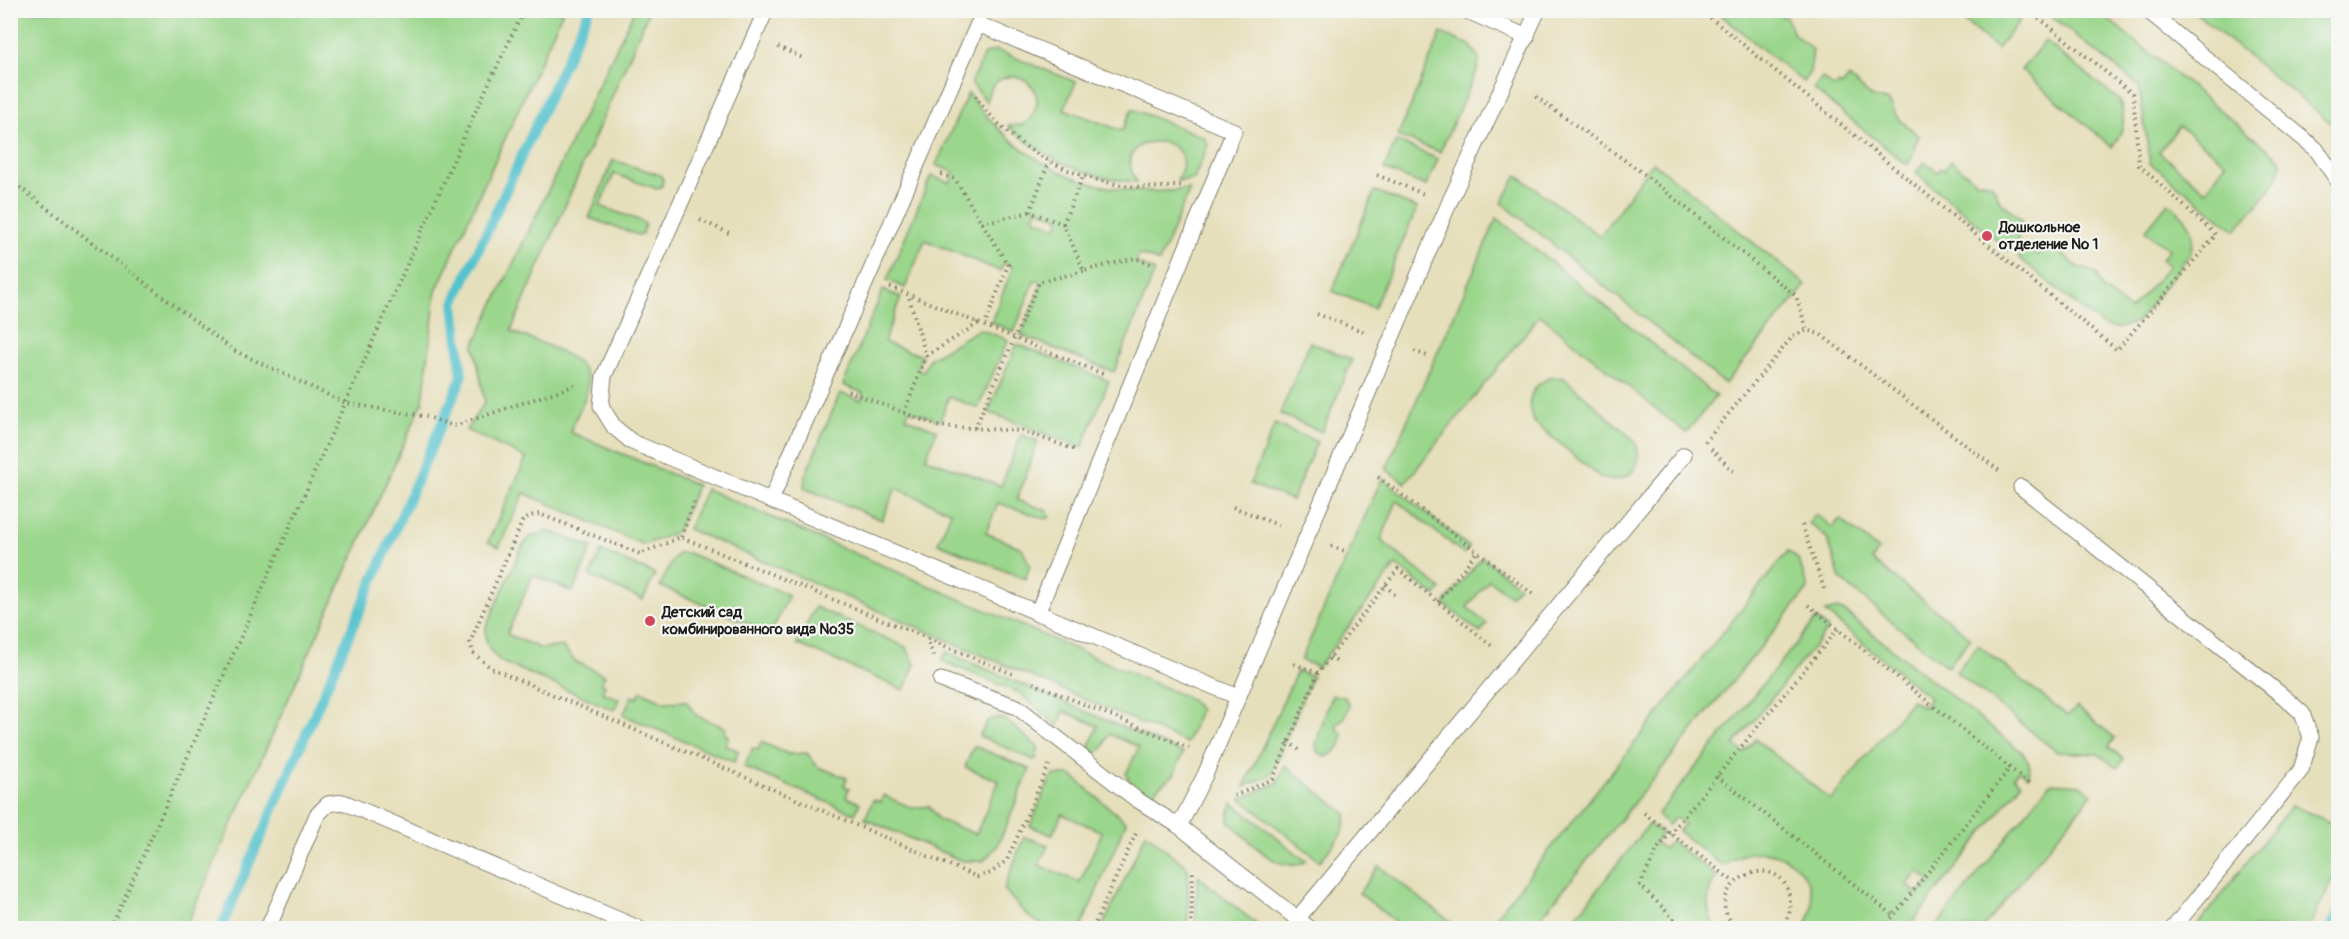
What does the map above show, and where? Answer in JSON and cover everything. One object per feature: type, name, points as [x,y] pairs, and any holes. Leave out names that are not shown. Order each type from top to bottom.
[{"type":"lane","points":[[766,10],[604,376],[601,406],[614,427],[632,442],[1238,697]]},
{"type":"lane","points":[[1465,10],[1527,37]]},
{"type":"lane","points":[[1179,826],[1205,775],[1450,201],[1538,10]]},
{"type":"lane","points":[[2154,13],[2316,149],[2338,181]]},
{"type":"lane","points":[[771,500],[978,24],[1234,131],[1037,614]]},
{"type":"lane","points":[[941,680],[1017,707],[1149,808],[1179,826],[1303,924],[1511,661],[1684,455]]},
{"type":"lane","points":[[2021,487],[2284,697],[2302,713],[2312,737],[2301,770],[2173,928]]},
{"type":"lane","points":[[268,928],[317,815],[328,804],[343,802],[638,928]]},
{"type":"path","points":[[111,928],[471,121],[524,10]]},
{"type":"path","points":[[1701,10],[2117,350],[2216,235],[2139,165],[2133,94],[2030,10]]},
{"type":"path","points":[[970,88],[1006,131],[1049,161],[1083,176],[1107,183],[1149,188],[1192,184]]},
{"type":"path","points":[[1536,97],[1644,174],[1796,296],[1807,330]]},
{"type":"path","points":[[1030,212],[1049,161]]},
{"type":"path","points":[[934,171],[955,179],[1008,265],[985,326]]},
{"type":"path","points":[[1377,175],[1428,195]]},
{"type":"path","points":[[1063,224],[1083,176]]},
{"type":"path","points":[[10,180],[233,350],[345,403],[429,417],[454,426],[604,376]]},
{"type":"path","points":[[982,223],[1030,212],[1063,224],[1084,271]]},
{"type":"path","points":[[975,428],[1039,282],[1135,258],[1157,267]]},
{"type":"path","points":[[885,285],[1111,377]]},
{"type":"path","points":[[908,294],[926,356]]},
{"type":"path","points":[[1317,314],[1369,334]]},
{"type":"path","points":[[904,413],[926,356],[979,323]]},
{"type":"path","points":[[1736,474],[1704,442],[1793,336],[1807,330],[1820,334],[2021,487]]},
{"type":"path","points":[[841,389],[938,426],[1022,431],[1100,459]]},
{"type":"path","points":[[681,537],[706,474]]},
{"type":"path","points":[[1378,477],[1478,550],[1555,611]]},
{"type":"path","points":[[1233,507],[1285,528]]},
{"type":"path","points":[[1059,741],[1007,860],[991,873],[977,877],[491,668],[473,653],[470,642],[522,522],[529,516],[540,514],[640,554],[681,537],[1190,748]]},
{"type":"path","points":[[1802,525],[1825,591]]},
{"type":"path","points":[[1437,602],[1478,550]]},
{"type":"path","points":[[1234,796],[1273,779],[1318,673],[1398,569],[1511,661]]},
{"type":"path","points":[[1386,585],[1395,595]]},
{"type":"path","points":[[1808,606],[2031,785]]},
{"type":"path","points":[[1683,928],[1640,885],[1658,848],[1838,629]]},
{"type":"path","points":[[927,638],[941,680]]},
{"type":"path","points":[[1330,657],[1340,664]]},
{"type":"path","points":[[1294,664],[1318,673]]},
{"type":"path","points":[[1288,742],[1301,751]]},
{"type":"path","points":[[1884,928],[2010,768]]},
{"type":"path","points":[[1716,776],[1894,916]]},
{"type":"path","points":[[1644,813],[1734,882]]},
{"type":"path","points":[[1093,928],[1141,822]]},
{"type":"path","points":[[1191,928],[1193,865]]},
{"type":"path","points":[[1738,928],[1728,915],[1726,904],[1728,892],[1734,882],[1750,872],[1770,873],[1786,886],[1791,906],[1784,924],[1778,928]]},
{"type":"path","points":[[1784,924],[1789,928]]},
{"type":"green space","points":[[10,11],[563,11],[436,291],[423,401],[185,928],[11,928]]},
{"type":"green space","points":[[634,11],[649,11],[511,331],[558,350],[580,365],[586,374],[588,384],[585,396],[570,432],[697,485],[677,532],[644,545],[524,493],[499,547],[488,542],[526,458],[466,430],[485,402],[474,345]]},
{"type":"green space","points":[[1716,11],[1764,11],[1786,17],[1794,34],[1813,50],[1810,72],[1803,82]]},
{"type":"green space","points":[[1952,11],[2008,11],[2020,20],[1997,49]]},
{"type":"green space","points":[[2045,11],[2098,11],[2280,159],[2281,167],[2272,186],[2235,230],[2150,163],[2139,86]],"holes":[[[2179,126],[2226,163],[2206,191],[2159,152]]]},
{"type":"green space","points":[[2193,11],[2308,11],[2338,26],[2338,129]]},
{"type":"green space","points":[[1441,33],[1470,45],[1479,58],[1478,68],[1440,152],[1398,136]]},
{"type":"green space","points":[[2045,41],[2119,100],[2123,113],[2123,125],[2112,147],[2021,70]]},
{"type":"green space","points":[[996,50],[1076,82],[1064,109],[1122,131],[1132,109],[1204,137],[1208,144],[1194,179],[1177,181],[1183,164],[1179,151],[1169,144],[1156,142],[1143,144],[1134,152],[1130,165],[1137,182],[1084,172],[1036,148],[1008,126],[1022,125],[1034,112],[1037,97],[1029,84],[1013,76],[1002,79],[991,87],[987,102],[971,83],[984,54]]},
{"type":"green space","points":[[1849,77],[1873,98],[1889,101],[1897,117],[1919,136],[1907,165],[1813,89],[1822,78],[1835,88],[1839,84],[1842,86]]},
{"type":"green space","points":[[968,93],[1013,141],[1038,159],[1065,174],[1093,184],[1124,190],[1190,189],[1159,262],[1139,254],[1136,263],[1155,271],[1114,372],[1021,335],[1042,283],[1035,280],[1014,332],[991,322],[1013,267],[1004,263],[1000,271],[925,240],[905,288],[887,280],[931,176],[950,183],[954,172],[936,165]],"holes":[[[1037,209],[1060,218],[1057,227],[1034,218]]]},
{"type":"green space","points":[[1396,141],[1438,159],[1426,186],[1384,169]]},
{"type":"green space","points":[[613,160],[660,175],[663,179],[662,186],[657,189],[614,174],[600,206],[645,224],[643,233],[638,235],[589,218]]},
{"type":"green space","points":[[1951,161],[1975,181],[1992,184],[2000,201],[2022,220],[2018,226],[2018,240],[2009,250],[1916,173],[1925,162],[1938,172],[1941,168],[1944,170]]},
{"type":"green space","points":[[1653,162],[1806,285],[1725,384],[1502,203],[1517,175],[1600,236]]},
{"type":"green space","points":[[1375,191],[1417,208],[1374,308],[1332,291]]},
{"type":"green space","points":[[2168,203],[2190,225],[2192,246],[2189,255],[2138,321],[2129,325],[2120,328],[2103,326],[2018,257],[2027,247],[2037,255],[2054,247],[2078,267],[2096,273],[2103,289],[2130,310],[2169,266],[2162,259],[2169,249],[2145,231]]},
{"type":"green space","points":[[1497,218],[1716,396],[1686,433],[1540,315],[1405,483],[1386,469]]},
{"type":"green space","points":[[883,290],[901,297],[884,342],[922,356],[917,369],[923,372],[929,359],[979,329],[1008,340],[978,408],[949,397],[940,421],[909,410],[906,418],[937,430],[926,458],[1001,486],[1021,435],[1038,441],[1017,500],[1048,511],[1050,517],[1046,519],[998,503],[986,533],[1022,548],[1030,566],[1025,579],[938,543],[951,512],[896,488],[882,520],[804,488],[805,476],[840,393],[861,400],[863,393],[843,385]]},
{"type":"green space","points":[[1310,342],[1352,360],[1322,432],[1280,414]]},
{"type":"green space","points":[[1017,344],[1109,381],[1082,448],[988,412]]},
{"type":"green space","points":[[1552,377],[1564,378],[1634,440],[1638,458],[1636,466],[1627,476],[1611,480],[1601,478],[1534,422],[1530,407],[1531,395],[1539,384]]},
{"type":"green space","points":[[1275,424],[1317,442],[1292,500],[1250,484]]},
{"type":"green space","points":[[1382,478],[1469,547],[1464,554],[1397,501],[1381,540],[1441,589],[1435,596],[1396,565],[1318,667],[1301,660]]},
{"type":"green space","points":[[706,489],[1191,699],[1200,710],[1187,743],[688,529]]},
{"type":"green space","points":[[1816,514],[1832,527],[1840,519],[1879,550],[1872,560],[1971,638],[1947,667],[1840,579],[1828,539],[1809,523]]},
{"type":"green space","points":[[548,531],[592,547],[573,592],[533,575],[507,634],[542,649],[562,646],[575,661],[605,675],[601,683],[605,685],[602,692],[619,699],[614,710],[502,662],[491,651],[487,642],[486,627],[522,547],[530,537]]},
{"type":"green space","points":[[601,551],[655,574],[643,600],[590,576]]},
{"type":"green space","points":[[1788,551],[1799,560],[1808,589],[1532,928],[1487,928]]},
{"type":"green space","points":[[679,553],[688,553],[789,595],[771,633],[660,586],[673,559]]},
{"type":"green space","points":[[1482,557],[1519,586],[1510,596],[1489,580],[1467,607],[1487,624],[1480,633],[1444,604]]},
{"type":"green space","points":[[815,607],[906,647],[915,664],[904,690],[797,644]]},
{"type":"green space","points":[[1837,609],[1845,612],[2023,753],[2029,764],[2028,777],[2020,770],[2014,776],[2022,783],[1908,928],[1804,928],[1811,909],[1811,891],[1804,876],[1792,863],[1777,855],[1759,852],[1741,856],[1723,866],[1678,831],[1684,824],[1675,817],[1669,825],[1657,815],[1816,619],[1828,629],[1734,745],[1744,753],[1755,739],[1831,800],[1912,700],[1923,707],[1930,698],[1825,612]],"holes":[[[1918,871],[1930,881],[1918,894],[1907,885]]]},
{"type":"green space","points":[[1978,645],[2068,716],[2077,707],[2115,738],[2109,747],[2124,759],[2117,768],[2098,754],[2057,752],[1956,672]]},
{"type":"green space","points":[[946,652],[1183,753],[1174,775],[1157,788],[1153,795],[1140,793],[1133,787],[1126,774],[1139,747],[1109,734],[1103,748],[1094,754],[1089,747],[1098,726],[1064,711],[1058,726],[1018,692],[942,661]]},
{"type":"green space","points":[[1297,671],[1312,676],[1271,775],[1244,787]]},
{"type":"green space","points":[[641,691],[665,702],[686,701],[697,716],[726,728],[724,734],[729,736],[725,745],[739,751],[734,762],[623,715],[632,696],[637,698]]},
{"type":"green space","points":[[1333,695],[1345,697],[1349,706],[1345,717],[1337,724],[1337,729],[1343,734],[1340,745],[1333,753],[1325,757],[1317,751],[1316,743]]},
{"type":"green space","points":[[1004,719],[1038,747],[1037,758],[1034,760],[979,736],[988,720]]},
{"type":"green space","points":[[761,742],[788,754],[807,753],[818,767],[847,778],[844,786],[849,788],[846,797],[860,803],[855,814],[744,767],[753,748],[758,750]]},
{"type":"green space","points":[[974,746],[1030,769],[998,845],[983,861],[962,861],[865,819],[873,800],[881,802],[883,795],[912,808],[929,806],[939,820],[976,834],[999,781],[965,767]]},
{"type":"green space","points":[[1285,766],[1346,814],[1342,833],[1320,861],[1241,799],[1277,783]]},
{"type":"green space","points":[[1055,775],[1071,775],[1126,822],[1081,928],[1054,927],[1036,921],[1021,909],[1004,889],[1024,837],[1048,845],[1039,865],[1080,882],[1102,832],[1062,814],[1052,835],[1030,826],[1049,781]]},
{"type":"green space","points":[[2050,783],[2081,785],[2092,794],[1983,928],[1935,928]]},
{"type":"green space","points":[[1233,803],[1306,861],[1296,865],[1285,864],[1264,854],[1229,822],[1229,812]]},
{"type":"green space","points":[[2292,805],[2338,826],[2338,869],[2309,928],[2195,928]]},
{"type":"green space","points":[[1649,824],[1662,833],[1655,842],[1664,849],[1671,841],[1716,876],[1710,889],[1708,902],[1708,909],[1715,928],[1567,928]]},
{"type":"green space","points":[[1146,833],[1188,868],[1188,928],[1102,928]]},
{"type":"green space","points":[[1379,866],[1458,928],[1403,928],[1359,893]]},
{"type":"green space","points":[[1198,876],[1261,928],[1195,928]]},
{"type":"waterway","points":[[221,928],[462,377],[454,303],[589,10]]},
{"type":"waterway","points":[[2331,928],[2338,914]]},
{"type":"place","name":"Дошкольное отделение № 1","points":[[1987,236]]},
{"type":"place","name":"Детский сад комбинированного вида №35","points":[[650,621]]}]
